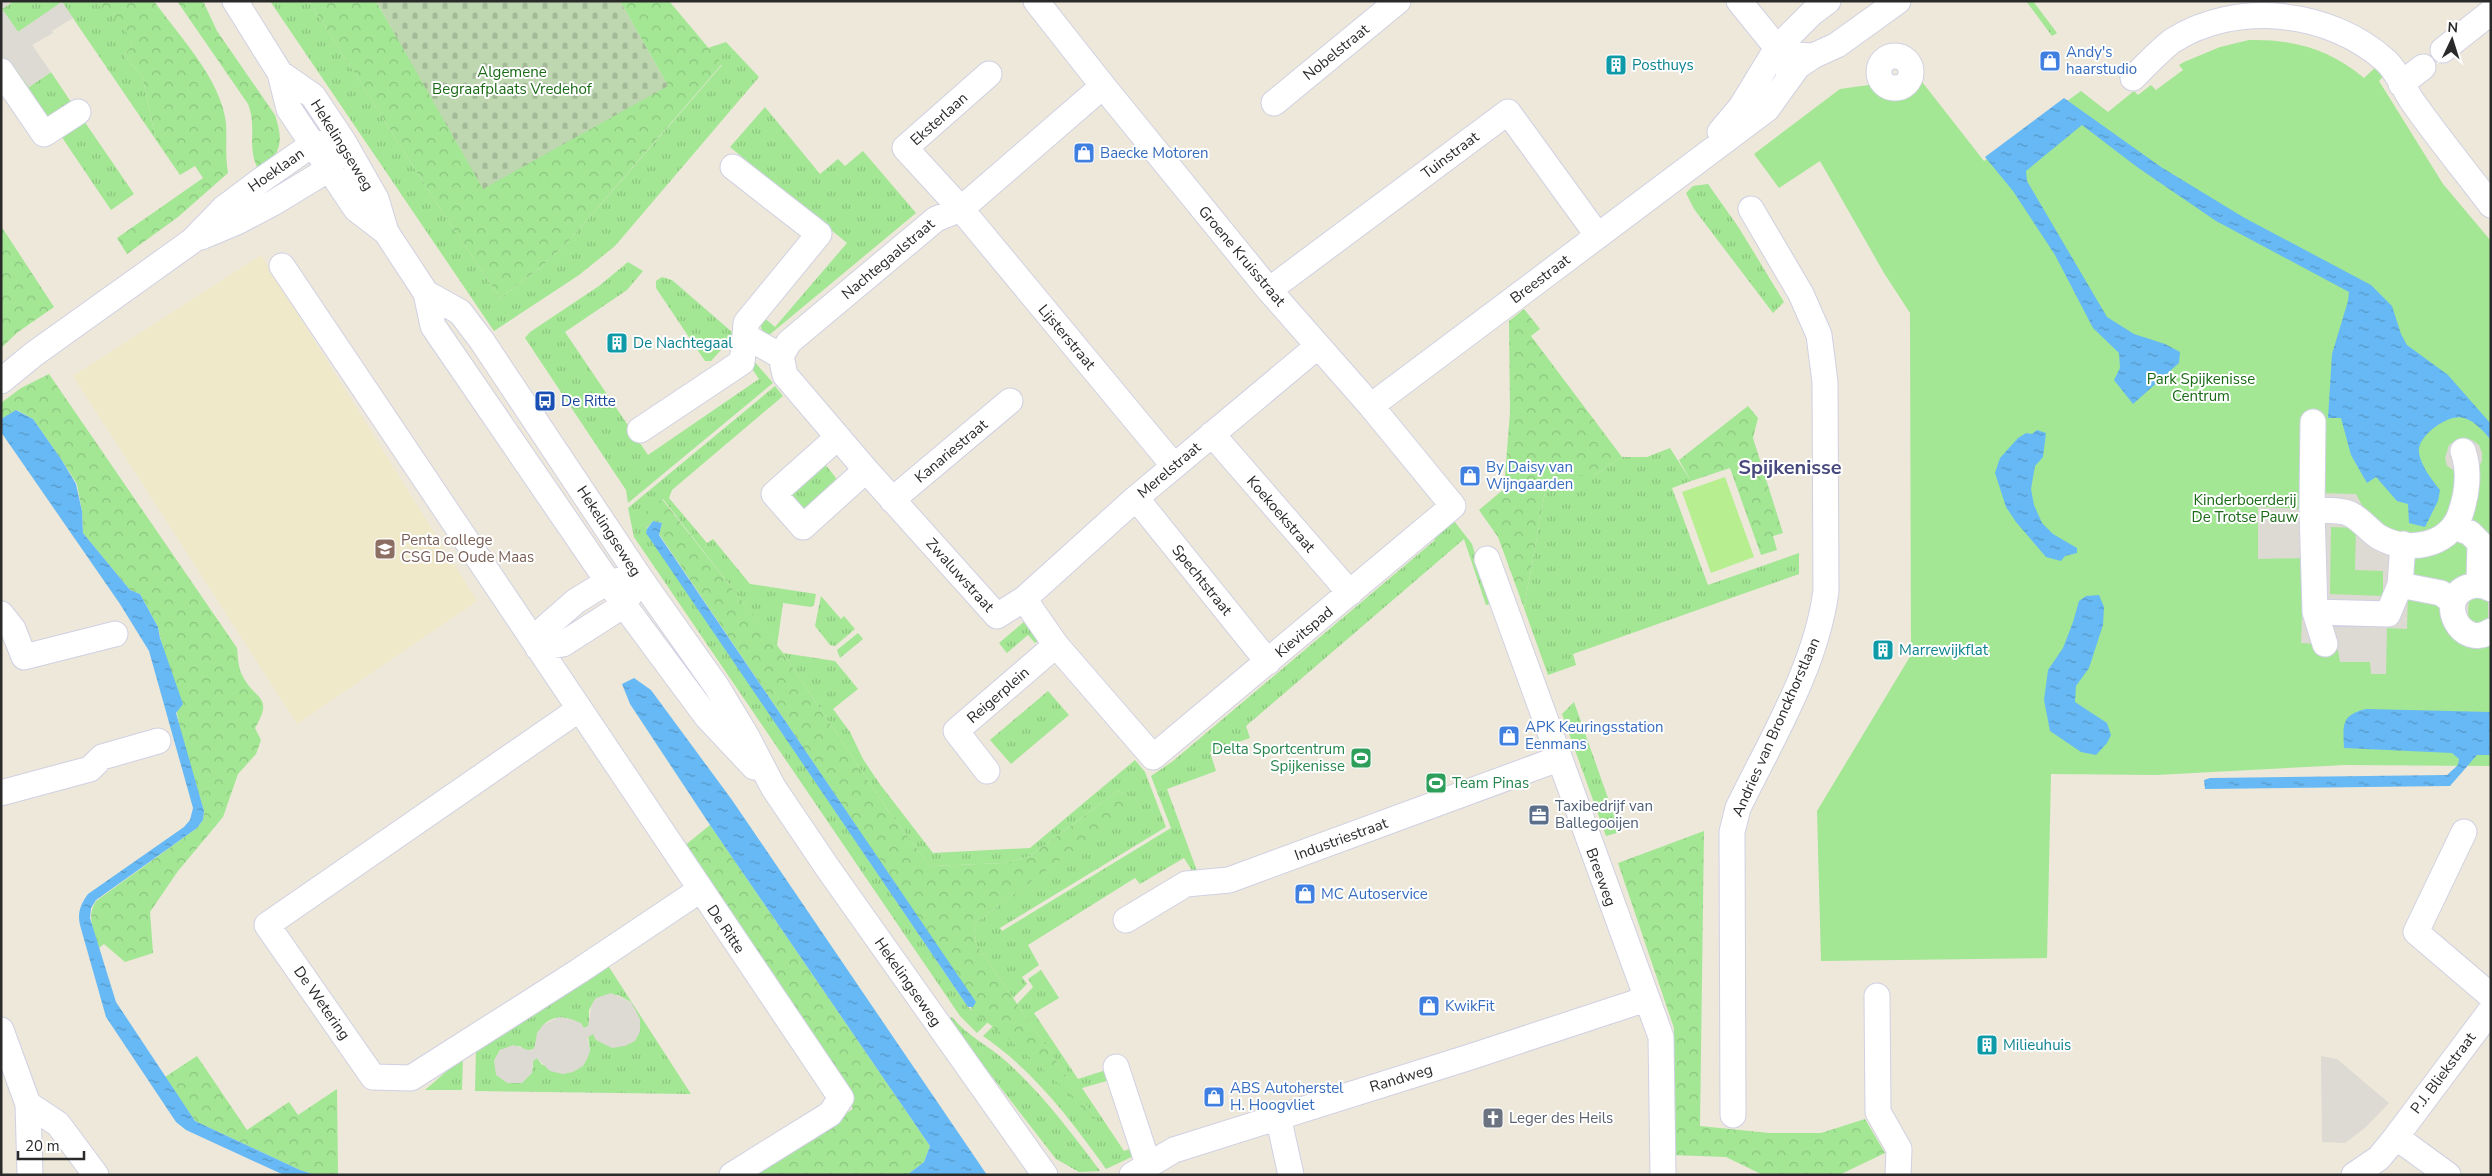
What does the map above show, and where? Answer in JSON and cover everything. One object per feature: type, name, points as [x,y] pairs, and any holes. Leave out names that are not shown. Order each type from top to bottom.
[{"type":"street","name":"Hekelingseweg","points":[[235,1],[280,73],[289,109],[356,210],[386,232]]},
{"type":"street","name":"Groene Kruisstraat","points":[[1036,1],[1102,86],[1269,290],[1372,406],[1453,506]]},
{"type":"street","name":"Nobelstraat","points":[[1274,103],[1398,1]]},
{"type":"street","points":[[1739,1],[1777,48],[1783,63],[1782,86]]},
{"type":"street","name":"Breestraat","points":[[1709,151],[1722,130],[1741,107],[1777,48],[1812,13],[1828,1]]},
{"type":"street","name":"Breestraat","points":[[1372,406],[1767,109],[1798,66],[1813,56],[1837,45],[1898,1]]},
{"type":"street","points":[[2443,50],[2491,12]]},
{"type":"street","points":[[2133,78],[2171,42],[2209,21],[2238,15],[2268,13],[2308,18],[2346,32],[2387,62],[2401,84],[2491,206]]},
{"type":"street","points":[[1861,28],[1885,59]]},
{"type":"street","points":[[1777,48],[1795,55],[1813,56]]},
{"type":"street","points":[[2401,84],[2423,67]]},
{"type":"street","points":[[1,71],[44,134],[78,112]]},
{"type":"street","name":"Hekelingseweg","points":[[280,73],[312,96],[343,141],[376,199],[386,232],[426,293],[433,326],[607,582],[707,717],[773,787]]},
{"type":"street","name":"Eksterlaan","points":[[961,209],[905,148],[989,74]]},
{"type":"street","name":"Nachtegaalstraat","points":[[781,356],[789,342],[936,219],[961,209],[1102,86]]},
{"type":"street","name":"Tuinstraat","points":[[1269,290],[1508,112],[1598,236]]},
{"type":"street","points":[[329,169],[343,141]]},
{"type":"street","name":"Hoeklaan","points":[[1,381],[71,327],[192,241],[224,208],[313,144],[343,141]]},
{"type":"street","points":[[640,430],[742,362],[746,323],[820,234],[733,167]]},
{"type":"street","name":"Hoeklaan","points":[[192,241],[237,222],[329,169]]},
{"type":"street","name":"Lijsterstraat","points":[[961,209],[1174,466]]},
{"type":"street","name":"Andries van Bronckhorstlaan","points":[[1733,1115],[1732,832],[1738,808],[1810,657],[1822,619],[1826,591],[1824,382],[1818,335],[1801,294],[1750,209]]},
{"type":"street","name":"De Ritte","points":[[282,266],[578,710],[841,1098],[830,1114],[732,1175]]},
{"type":"street","name":"Hekelingseweg","points":[[426,293],[460,312],[482,341],[640,578],[717,688],[747,736],[773,787],[826,867],[1045,1175]]},
{"type":"street","points":[[745,336],[781,356],[785,375],[838,436],[774,494],[803,527],[866,470]]},
{"type":"street","name":"Merelstraat","points":[[1024,599],[1136,498],[1318,346]]},
{"type":"street","name":"Kanariestraat","points":[[892,500],[1010,401]]},
{"type":"street","points":[[2313,422],[2312,510],[2315,612],[2325,644]]},
{"type":"street","name":"Koekoekstraat","points":[[1212,434],[1350,593]]},
{"type":"street","name":"Zwaluwstraat","points":[[838,436],[892,500],[997,616],[1024,599]]},
{"type":"street","points":[[2312,510],[2349,513],[2380,538],[2404,544],[2431,543],[2441,539],[2455,527],[2465,497],[2467,464],[2463,452]]},
{"type":"street","name":"Spechtstraat","points":[[1136,498],[1268,662]]},
{"type":"street","name":"Kievitspad","points":[[1056,645],[1153,756],[1453,506]]},
{"type":"street","points":[[2455,527],[2470,533],[2480,543],[2485,587],[2463,589],[2454,602],[2453,618],[2463,631],[2479,635],[2491,631]]},
{"type":"street","points":[[2315,612],[2388,614],[2400,585],[2404,544]]},
{"type":"street","name":"Breeweg","points":[[1487,559],[1558,759],[1661,1037],[1663,1175]]},
{"type":"street","points":[[640,578],[624,605],[563,644],[538,648],[545,628],[576,601],[607,582],[640,578]]},
{"type":"street","points":[[2400,585],[2441,593],[2454,602]]},
{"type":"street","points":[[1024,599],[1056,645]]},
{"type":"street","points":[[1,614],[13,630],[24,657],[115,634]]},
{"type":"street","name":"Reigerplein","points":[[987,771],[956,731],[1056,645]]},
{"type":"street","name":"De Wetering","points":[[578,710],[268,925],[373,1077],[411,1078],[571,976],[700,890]]},
{"type":"street","points":[[1,792],[90,769],[102,757],[158,741]]},
{"type":"street","name":"Industriestraat","points":[[1126,920],[1186,884],[1229,880],[1558,759]]},
{"type":"street","points":[[2464,832],[2416,932],[2491,996]]},
{"type":"street","points":[[1877,996],[1878,1112],[1899,1149],[1898,1175]]},
{"type":"street","name":"Randweg","points":[[1140,1169],[1174,1150],[1470,1057],[1646,999]]},
{"type":"street","name":"P.J. Bliekstraat","points":[[2354,1175],[2379,1158],[2491,1010]]},
{"type":"street","points":[[1,1030],[28,1104],[30,1175]]},
{"type":"street","points":[[1116,1067],[1140,1169]]},
{"type":"street","points":[[28,1104],[58,1124],[96,1175]]},
{"type":"street","points":[[1278,1116],[1291,1175]]},
{"type":"street","points":[[2396,1137],[2448,1175]]},
{"type":"shaded area","points":[[1,1],[14,1],[2,9],[18,32],[62,2],[73,18],[52,31],[53,33],[32,45],[51,72],[29,87],[11,62],[3,67],[43,143],[1,81]]},
{"type":"shaded area","points":[[261,255],[477,601],[297,724],[73,376]]},
{"type":"shaded area","points":[[2307,422],[2319,423],[2317,493],[2356,494],[2364,509],[2376,522],[2397,536],[2411,540],[2424,540],[2440,533],[2456,510],[2461,475],[2447,466],[2445,458],[2449,445],[2456,440],[2464,438],[2472,440],[2479,445],[2482,461],[2478,469],[2471,474],[2469,498],[2462,524],[2480,534],[2484,542],[2484,576],[2491,578],[2491,638],[2474,642],[2458,637],[2449,629],[2444,619],[2441,597],[2408,590],[2407,629],[2387,628],[2386,674],[2371,674],[2370,662],[2340,662],[2338,650],[2328,645],[2301,643],[2304,558],[2258,559],[2258,507],[2305,509]],"holes":[[[2331,527],[2356,528],[2355,570],[2383,571],[2383,596],[2330,594]],[[2463,535],[2474,542],[2475,574],[2463,577],[2443,589],[2413,583],[2413,550],[2427,549],[2443,543],[2451,537]],[[2469,594],[2488,595],[2488,622],[2468,622]]]},
{"type":"shaded area","points":[[611,993],[631,1002],[640,1019],[640,1032],[635,1041],[625,1046],[612,1048],[596,1040],[593,1034],[587,1038],[590,1051],[587,1059],[583,1066],[573,1072],[563,1074],[550,1071],[537,1058],[533,1061],[532,1073],[522,1083],[507,1083],[496,1075],[494,1061],[500,1050],[513,1045],[531,1051],[535,1047],[537,1033],[543,1025],[559,1017],[581,1023],[584,1028],[588,1026],[592,1004],[596,998]]},
{"type":"shaded area","points":[[2321,1056],[2337,1059],[2389,1103],[2365,1128],[2345,1143],[2322,1142]]},
{"type":"green space","points":[[14,1],[94,1],[121,23],[129,34],[132,45],[124,56],[142,76],[156,140],[62,2],[18,32],[2,9]]},
{"type":"green space","points":[[94,1],[154,1],[208,74],[216,90],[226,123],[228,173],[178,217],[127,254],[117,238],[203,178],[195,166],[180,175],[156,140],[142,76],[124,56],[132,45],[126,31]]},
{"type":"green space","points":[[177,1],[203,1],[217,31],[275,115],[278,124],[279,146],[272,159],[260,172],[253,155],[252,122],[248,104]]},
{"type":"green space","points":[[270,1],[309,1],[437,204],[500,298],[540,268],[568,242],[722,65],[708,48],[726,42],[759,77],[615,246],[579,275],[494,331]]},
{"type":"green space","points":[[309,1],[376,1],[396,36],[668,86],[620,1],[669,1],[722,64],[568,242],[540,268],[500,298],[437,204]]},
{"type":"green space","name":"Algemene Begraafplaats Vredehof","points":[[376,1],[620,1],[668,86],[483,189]]},
{"type":"green space","points":[[2026,1],[2033,1],[2057,33],[2052,36]]},
{"type":"green space","name":"Park Spijkenisse Centrum","points":[[2249,40],[2281,41],[2310,48],[2338,60],[2364,78],[2378,65],[2385,74],[2379,81],[2443,184],[2491,241],[2491,766],[2345,765],[2156,775],[2051,774],[2047,958],[1821,961],[1817,811],[1911,655],[1910,313],[1884,273],[1820,161],[1779,188],[1754,154],[1840,89],[1919,78],[1984,161],[2081,91],[2108,112],[2134,91],[2138,95],[2151,85],[2156,90],[2183,70],[2179,65],[2184,62],[2220,47]]},
{"type":"green space","points":[[11,62],[29,87],[51,72],[75,108],[46,128],[3,67]]},
{"type":"green space","points":[[765,107],[820,174],[838,159],[845,166],[863,151],[916,213],[768,336],[762,330],[760,324],[763,317],[775,327],[847,243],[730,147]]},
{"type":"green space","points":[[82,118],[134,194],[111,210],[59,133]]},
{"type":"green space","points":[[1708,184],[1739,228],[1784,302],[1773,313],[1694,209],[1686,193],[1693,186]]},
{"type":"green space","points":[[1,226],[54,307],[18,332],[1,348]]},
{"type":"green space","points":[[628,262],[643,271],[627,290],[565,332],[648,455],[759,379],[748,363],[753,360],[773,383],[628,503],[626,490],[525,338],[530,332],[599,286]]},
{"type":"green space","points":[[662,277],[672,280],[732,332],[731,339],[711,361],[705,361],[656,288],[656,281]]},
{"type":"green space","points":[[1524,309],[1540,329],[1531,336],[1622,457],[1593,476],[1548,476],[1524,608],[1498,537],[1479,510],[1504,489],[1510,412],[1509,321]]},
{"type":"green space","points":[[49,374],[237,648],[242,675],[263,704],[263,710],[255,728],[261,740],[256,754],[238,774],[223,817],[178,871],[150,912],[153,953],[125,962],[104,944],[99,948],[91,918],[96,901],[197,828],[203,820],[204,811],[182,737],[158,627],[140,594],[130,590],[83,533],[82,511],[77,484],[33,419],[17,410],[1,419],[1,403],[21,388]]},
{"type":"green space","points":[[775,386],[783,396],[672,490],[669,498],[707,543],[713,539],[750,584],[816,594],[814,605],[811,607],[783,603],[777,646],[663,499],[640,517],[647,528],[647,533],[968,1007],[988,1022],[977,1033],[960,1016],[634,537],[628,508]]},
{"type":"green space","points":[[1748,406],[1758,418],[1753,438],[1783,533],[1773,536],[1777,550],[1761,555],[1730,468],[1691,481],[1679,460]]},
{"type":"green space","points":[[1670,448],[1691,481],[1672,488],[1708,585],[1799,553],[1799,574],[1573,654],[1576,665],[1548,675],[1524,608],[1548,476],[1593,476],[1622,457],[1647,457]]},
{"type":"green space","points":[[824,463],[840,483],[805,511],[790,494]]},
{"type":"green space","points":[[1725,477],[1754,557],[1711,573],[1682,492]]},
{"type":"green space","points":[[662,499],[783,653],[889,812],[930,866],[1004,863],[1030,856],[1118,791],[1140,801],[974,924],[976,944],[1102,1128],[1025,1053],[974,1013],[971,1008],[975,1002],[659,534],[662,523],[653,521],[647,528],[639,517]]},
{"type":"green space","points":[[1451,517],[1472,544],[1490,604],[1486,605],[1464,539],[1246,726],[1250,738],[1210,752],[1216,771],[1167,789],[1200,879],[1198,880],[1184,858],[1140,884],[1135,878],[1028,945],[1039,965],[1022,977],[1027,984],[1013,998],[976,944],[974,924],[1139,801],[1118,791],[1030,856],[1004,863],[930,866],[889,812],[783,653],[835,661],[858,689],[833,709],[850,732],[863,759],[879,783],[933,853],[1030,848],[1135,760],[1145,772],[1166,827],[1000,928],[1002,931],[1171,828],[1151,776],[1173,761],[1435,540],[1432,535]]},
{"type":"green space","points":[[821,596],[841,619],[844,616],[855,629],[835,646],[830,645],[815,626]]},
{"type":"green space","points":[[1025,621],[1040,639],[1035,643],[1028,635],[1007,653],[999,643]]},
{"type":"green space","points":[[858,633],[863,639],[840,658],[837,650]]},
{"type":"green space","points":[[1048,691],[1069,715],[1011,764],[990,740]]},
{"type":"green space","points":[[1574,702],[1620,832],[1606,836],[1562,714]]},
{"type":"green space","points":[[710,825],[930,1146],[924,1162],[907,1175],[749,1175],[853,1109],[683,847]]},
{"type":"green space","points":[[1704,831],[1700,1126],[1769,1133],[1821,1133],[1865,1119],[1885,1153],[1839,1175],[1763,1175],[1726,1157],[1671,1155],[1674,1028],[1618,863]]},
{"type":"green space","points":[[607,964],[691,1094],[475,1091],[476,1049]],"holes":[[[618,995],[631,1002],[588,1036],[590,1051],[542,1065],[537,1058],[533,1061],[533,1068],[494,1061],[500,1050],[520,1046],[526,1051],[534,1049],[540,1030],[552,1019],[569,1019],[584,1028],[589,1026],[589,1010],[596,998]]]},
{"type":"green space","points":[[1041,970],[1059,998],[1034,1013],[1078,1079],[1106,1070],[1110,1080],[1082,1088],[1124,1151],[1133,1148],[1138,1154],[1106,1169],[1050,1097],[1018,1064],[983,1036],[993,1026],[1008,1037],[1048,1072],[1099,1124],[1017,1004],[1033,987],[1028,979]]},
{"type":"green space","points":[[952,1017],[972,1036],[1008,1063],[1033,1088],[1068,1128],[1100,1171],[1079,1172],[1056,1159],[948,1020]]},
{"type":"green space","points":[[197,1056],[247,1130],[289,1102],[298,1115],[337,1089],[338,1175],[316,1175],[300,1170],[195,1121],[165,1077]]},
{"type":"green space","points":[[463,1057],[462,1090],[425,1090]]},
{"type":"water","points":[[2064,98],[2161,167],[2243,217],[2371,285],[2392,306],[2401,334],[2407,345],[2448,375],[2491,424],[2491,440],[2472,422],[2457,417],[2434,428],[2423,440],[2419,447],[2420,458],[2427,473],[2440,490],[2438,501],[2425,527],[2409,523],[2408,504],[2397,501],[2376,477],[2367,483],[2351,455],[2341,418],[2328,418],[2332,354],[2349,292],[2216,221],[2137,167],[2082,125],[2026,171],[2027,181],[2107,317],[2134,334],[2165,344],[2180,352],[2179,363],[2133,404],[2114,380],[2120,368],[2119,353],[2093,328],[2055,255],[2013,191],[1985,157]]},
{"type":"water","points":[[16,410],[33,419],[76,484],[82,511],[83,533],[130,590],[140,594],[158,627],[183,704],[176,713],[204,811],[203,820],[197,828],[96,900],[91,908],[90,918],[116,1002],[195,1121],[300,1170],[316,1175],[284,1175],[186,1130],[176,1122],[106,1017],[80,925],[79,912],[88,894],[184,827],[190,820],[193,808],[149,651],[120,604],[1,432],[1,419]]},
{"type":"water","points":[[2037,430],[2046,433],[2043,457],[2035,466],[2031,489],[2034,505],[2042,523],[2053,534],[2077,548],[2077,553],[2065,556],[2061,561],[2046,557],[2016,522],[2006,507],[1995,473],[2000,458],[2018,438],[2026,433],[2032,434]]},
{"type":"water","points":[[653,521],[662,523],[659,535],[976,1002],[973,1007],[968,1007],[646,533]]},
{"type":"water","points":[[2099,595],[2104,607],[2103,625],[2089,668],[2076,686],[2075,702],[2107,723],[2111,735],[2107,743],[2096,755],[2081,752],[2050,731],[2044,700],[2048,670],[2063,648],[2079,601],[2086,596]]},
{"type":"water","points":[[634,678],[651,690],[732,800],[987,1175],[907,1175],[924,1162],[930,1146],[710,825],[630,704],[622,684]]},
{"type":"water","points":[[2366,709],[2491,712],[2491,755],[2477,755],[2450,786],[2205,789],[2204,780],[2210,778],[2447,775],[2458,765],[2459,759],[2452,753],[2344,748],[2345,722],[2352,714]]},
{"type":"place","name":"Andy's haarstudio","points":[[2050,61]]},
{"type":"place","name":"Posthuys","points":[[1616,65]]},
{"type":"place","name":"Baecke Motoren","points":[[1084,153]]},
{"type":"place","name":"De Nachtegaal","points":[[617,343]]},
{"type":"place","name":"De Ritte","points":[[545,401]]},
{"type":"place","name":"By Daisy van Wijngaarden","points":[[1470,476]]},
{"type":"place","name":"Penta college CSG De Oude Maas","points":[[385,549]]},
{"type":"place","name":"Marrewijkflat","points":[[1883,650]]},
{"type":"place","name":"APK Keuringsstation Eenmans","points":[[1509,736]]},
{"type":"place","name":"Delta Sportcentrum Spijkenisse","points":[[1361,758]]},
{"type":"place","name":"Team Pinas","points":[[1436,783]]},
{"type":"place","name":"Taxibedrijf van Ballegooijen","points":[[1539,815]]},
{"type":"place","name":"MC Autoservice","points":[[1305,894]]},
{"type":"place","name":"KwikFit","points":[[1429,1006]]},
{"type":"place","name":"Milieuhuis","points":[[1987,1045]]},
{"type":"place","name":"ABS Autoherstel H. Hoogvliet","points":[[1214,1097]]},
{"type":"place","name":"Leger des Heils","points":[[1493,1118]]},
{"type":"district","name":"Spijkenisse","points":[[1790,467]]},
{"type":"park label","name":"Kinderboerderij De Trotse Pauw","points":[[2245,508]]}]
